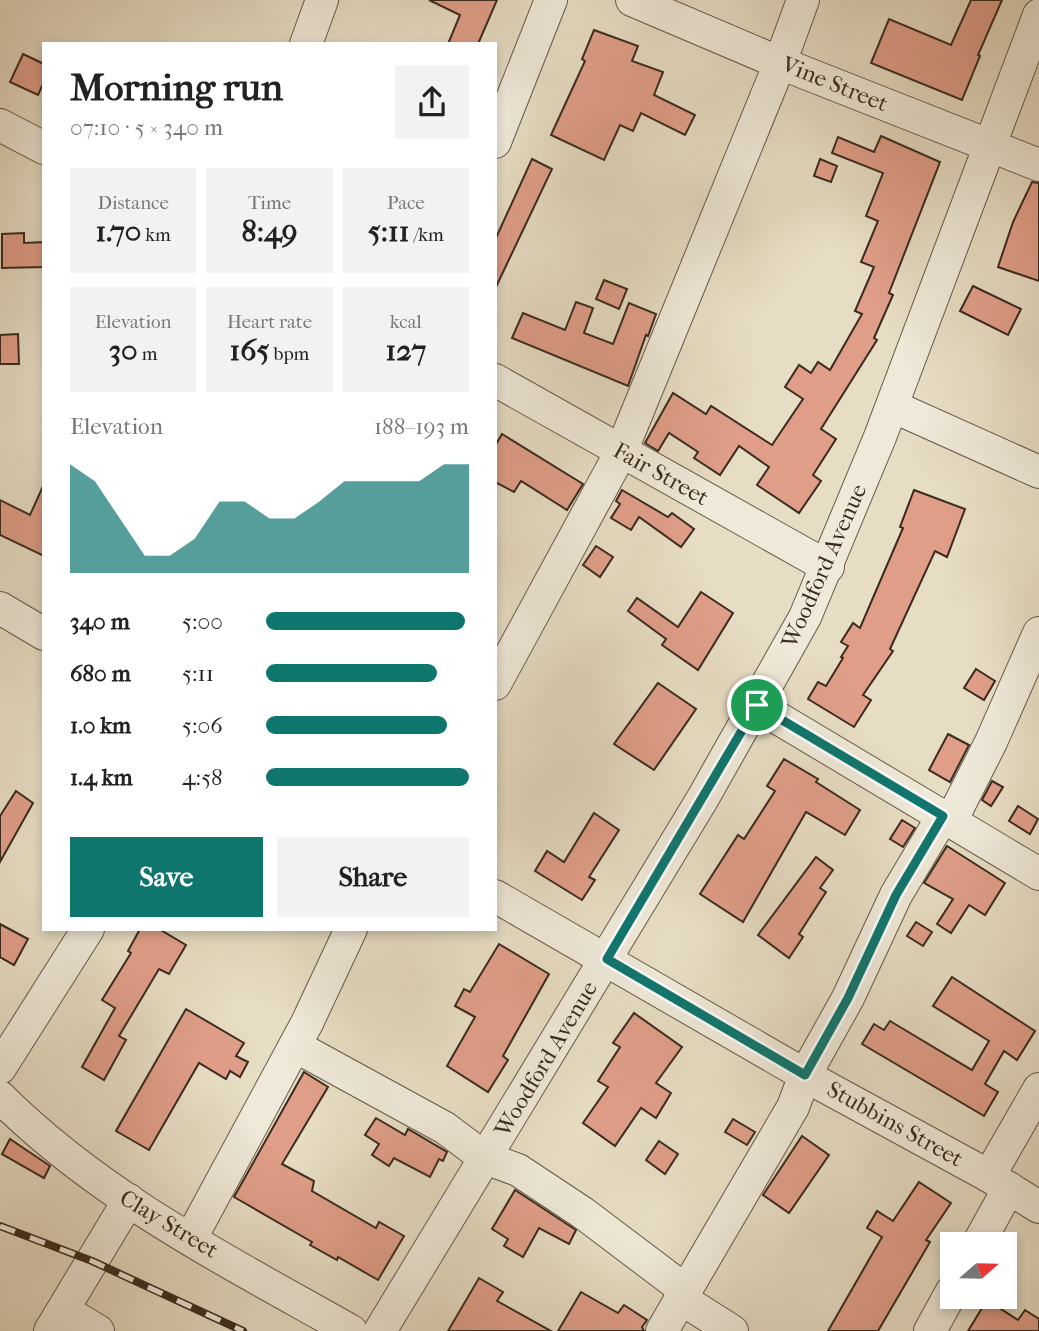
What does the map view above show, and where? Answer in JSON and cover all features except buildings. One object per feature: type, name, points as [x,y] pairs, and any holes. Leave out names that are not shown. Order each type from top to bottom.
[{"type":"street","points":[[307,42],[321,0]]},
{"type":"street","points":[[497,137],[551,0]]},
{"type":"street","name":"Vine Street","points":[[632,0],[1039,165]]},
{"type":"street","points":[[497,680],[621,452],[803,0]]},
{"type":"street","name":"Woodford Avenue","points":[[380,1331],[607,959],[757,705],[805,617],[828,568],[892,406],[1039,15]]},
{"type":"street","points":[[0,125],[42,147]]},
{"type":"street","name":"Fair Street","points":[[497,381],[828,568]]},
{"type":"street","points":[[892,406],[1039,472]]},
{"type":"street","points":[[1,612],[42,633]]},
{"type":"street","points":[[662,1331],[793,1107],[805,1075],[848,998],[896,895],[947,818],[991,742],[1039,633]]},
{"type":"street","points":[[757,705],[1039,874]]},
{"type":"street","name":"Stubbins Street","points":[[497,897],[1039,1207]]},
{"type":"street","points":[[0,1068],[87,931]]},
{"type":"street","points":[[191,1238],[295,1046],[350,931]]},
{"type":"street","points":[[295,1046],[445,1128],[485,1158],[518,1170],[583,1213],[732,1331]]},
{"type":"street","points":[[982,1232],[999,1182],[1039,1089]]},
{"type":"street","name":"Clay Street","points":[[0,1097],[58,1151],[128,1200],[351,1331]]},
{"type":"street","points":[[98,1331],[56,1320],[128,1200]]},
{"type":"street","points":[[930,1331],[942,1309]]},
{"type":"railway","points":[[0,1226],[92,1261],[243,1331]]},
{"type":"route","points":[[757,705],[943,816],[896,895],[848,998],[805,1075],[607,959],[757,705]]}]
